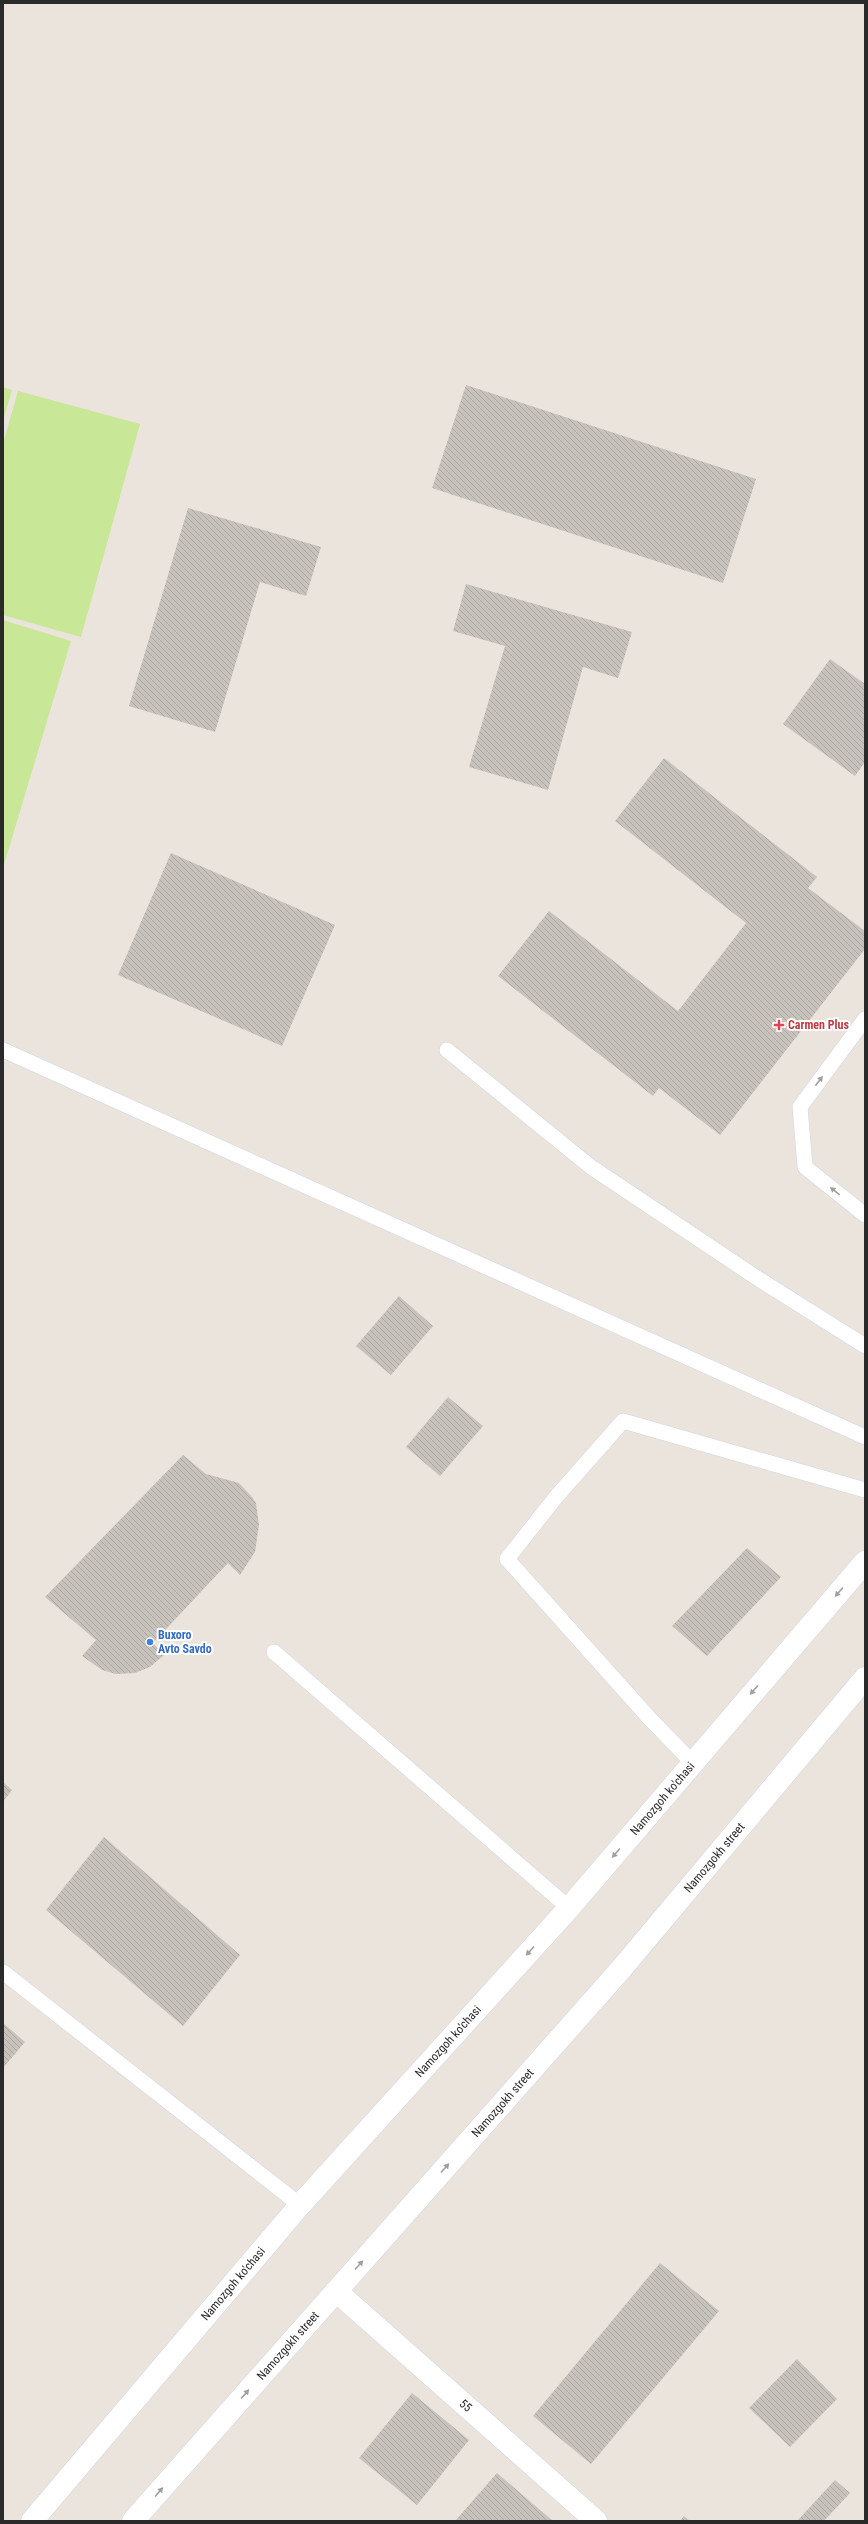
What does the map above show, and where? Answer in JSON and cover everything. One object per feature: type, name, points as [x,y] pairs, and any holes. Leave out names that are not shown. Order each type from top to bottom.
[{"type":"main road","name":"Namozgoh ko'chasi","points":[[32,2521],[300,2205],[569,1908],[692,1762],[865,1562]]},
{"type":"main road","name":"Namozgokh street","points":[[133,2521],[622,1968],[865,1678]]},
{"type":"main road","name":"55","points":[[336,2291],[596,2521]]},
{"type":"lane","points":[[865,1019],[800,1107],[805,1166],[865,1215]]},
{"type":"lane","points":[[3,1050],[865,1437]]},
{"type":"lane","points":[[447,1050],[592,1167],[754,1276],[865,1346]]},
{"type":"lane","points":[[692,1762],[651,1720],[507,1559],[556,1497],[623,1421],[865,1490]]},
{"type":"lane","points":[[274,1652],[569,1908]]},
{"type":"lane","points":[[3,1972],[300,2205]]},
{"type":"green space","points":[[3,387],[12,390],[3,421]]},
{"type":"green space","points":[[18,391],[140,424],[81,637],[3,615],[3,444]]},
{"type":"green space","points":[[3,620],[71,641],[3,868]]},
{"type":"building","points":[[466,385],[756,479],[723,583],[432,488]]},
{"type":"building","points":[[188,508],[321,547],[306,596],[260,582],[215,732],[129,706]]},
{"type":"building","points":[[466,584],[632,632],[618,678],[583,667],[548,790],[469,767],[505,646],[453,631]]},
{"type":"building","points":[[830,659],[865,684],[865,762],[855,776],[783,724]]},
{"type":"building","points":[[664,758],[817,877],[808,888],[865,931],[865,949],[720,1135],[659,1088],[653,1096],[498,976],[549,911],[678,1011],[746,923],[615,821]]},
{"type":"building","points":[[171,853],[335,925],[282,1046],[118,975]]},
{"type":"building","points":[[399,1296],[433,1326],[391,1375],[356,1346]]},
{"type":"building","points":[[448,1397],[483,1426],[440,1476],[406,1447]]},
{"type":"building","points":[[183,1455],[206,1474],[239,1483],[252,1497],[256,1503],[259,1525],[255,1552],[240,1575],[228,1563],[153,1643],[164,1655],[150,1667],[135,1673],[116,1674],[102,1670],[82,1656],[96,1640],[45,1597]]},
{"type":"building","points":[[747,1548],[781,1577],[707,1656],[672,1626]]},
{"type":"building","points":[[3,1782],[12,1790],[3,1802]]},
{"type":"building","points":[[104,1837],[240,1955],[183,2026],[46,1910]]},
{"type":"building","points":[[3,2023],[25,2042],[3,2068]]},
{"type":"building","points":[[660,2263],[719,2311],[591,2464],[533,2416]]},
{"type":"building","points":[[797,2359],[837,2399],[790,2447],[749,2408]]},
{"type":"building","points":[[412,2393],[469,2440],[417,2505],[359,2458]]},
{"type":"building","points":[[497,2473],[553,2521],[455,2521]]},
{"type":"building","points":[[835,2480],[850,2493],[824,2521],[797,2521]]},
{"type":"building","points":[[684,2516],[690,2521],[680,2521]]},
{"type":"place","name":"Carmen Plus","points":[[779,1025]]},
{"type":"place","name":"Buxoro Avto Savdo","points":[[150,1642]]}]
